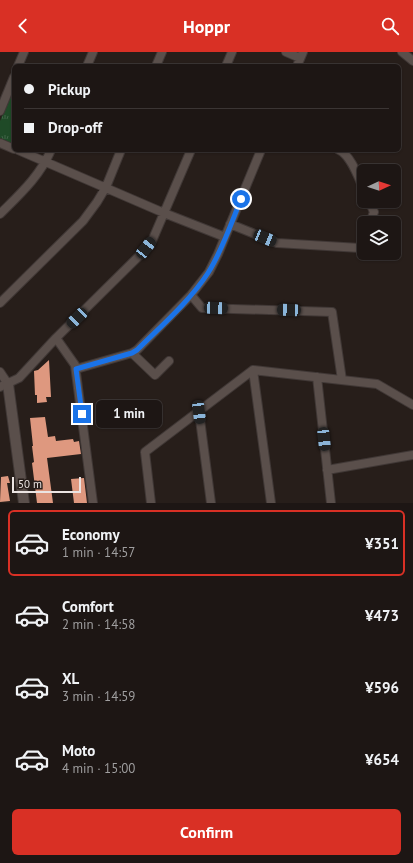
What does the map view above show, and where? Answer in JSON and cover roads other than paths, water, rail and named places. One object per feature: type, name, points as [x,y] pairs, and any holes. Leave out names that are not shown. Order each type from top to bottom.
[{"type":"street","points":[[19,64],[24,52]]},
{"type":"street","points":[[88,64],[93,52]]},
{"type":"street","points":[[157,64],[162,52]]},
{"type":"street","points":[[227,64],[232,52]]},
{"type":"street","points":[[286,52],[302,55]]},
{"type":"street","points":[[402,52],[413,62]]},
{"type":"street","points":[[0,111],[12,82]]},
{"type":"street","points":[[0,143],[12,147]]},
{"type":"street","points":[[23,152],[164,213],[225,237]]},
{"type":"street","points":[[0,214],[31,183],[46,162],[50,152]]},
{"type":"street","points":[[0,303],[83,221],[106,187],[120,152]]},
{"type":"street","points":[[4,385],[19,378],[56,338],[140,256],[152,241],[190,152]]},
{"type":"street","points":[[76,369],[132,353],[137,350],[192,295],[208,272],[225,237],[261,152]]},
{"type":"street","points":[[343,152],[349,159],[357,176]]},
{"type":"street","points":[[230,224],[277,243],[357,248]]},
{"type":"street","points":[[192,295],[202,308],[332,312],[342,380]]},
{"type":"street","points":[[56,338],[75,365],[76,369],[93,503]]},
{"type":"street","points":[[132,353],[155,375],[169,361]]},
{"type":"street","points":[[151,503],[145,452],[253,370],[377,384],[413,405]]},
{"type":"street","points":[[253,370],[270,503]]},
{"type":"street","points":[[0,372],[4,385],[24,503]]},
{"type":"street","points":[[317,378],[331,503]]},
{"type":"street","points":[[199,412],[211,503]]},
{"type":"street","points":[[327,470],[413,455]]}]
